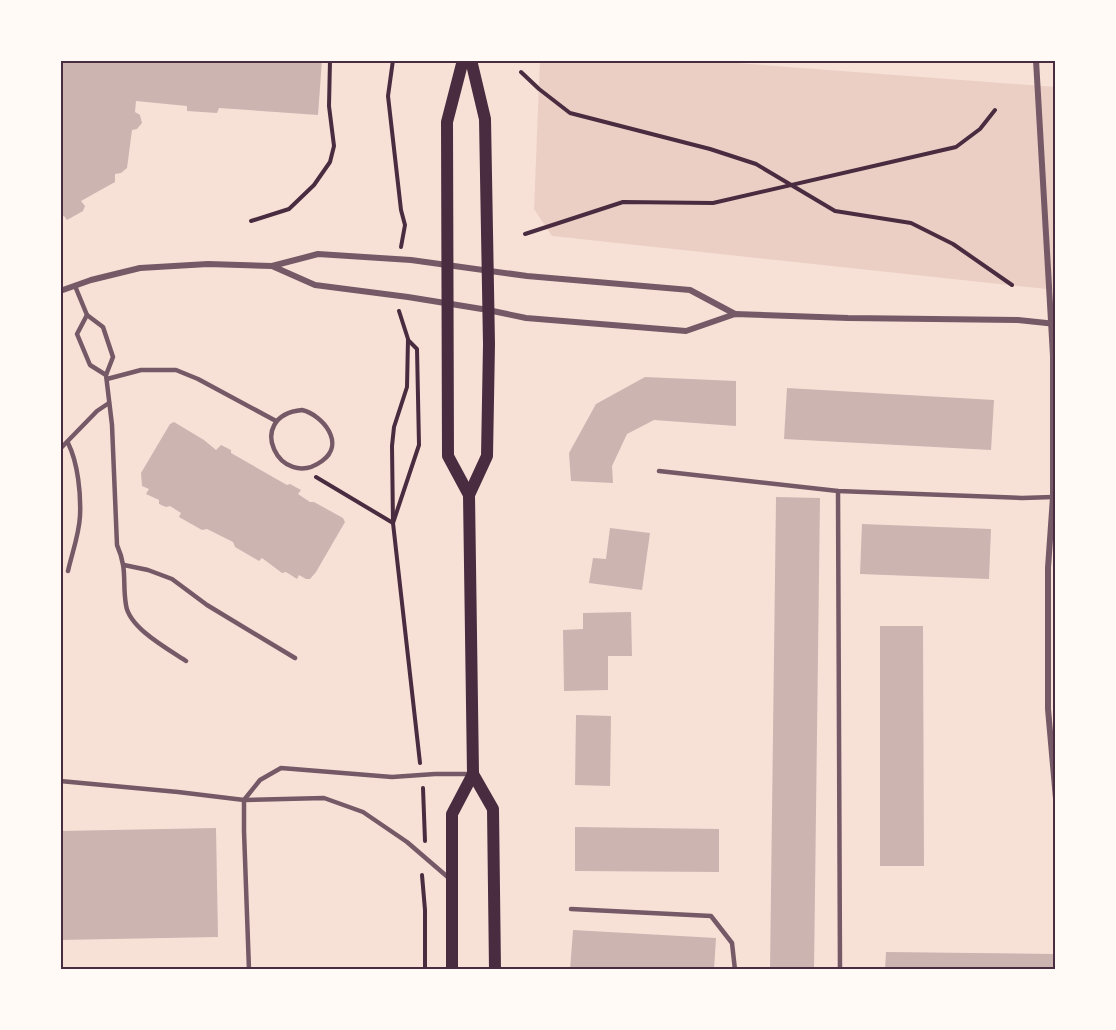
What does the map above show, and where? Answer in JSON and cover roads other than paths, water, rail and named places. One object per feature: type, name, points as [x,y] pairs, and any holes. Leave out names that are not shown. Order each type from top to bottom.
[{"type":"main road","points":[[463,60],[447,122],[448,456],[469,495]]},
{"type":"main road","points":[[452,970],[452,814],[472,774],[469,495],[487,456],[488,270],[485,119],[471,60]]},
{"type":"main road","points":[[472,774],[493,809],[495,970]]},
{"type":"street","points":[[1036,60],[1054,324],[1053,497],[1048,568],[1048,709],[1056,799]]},
{"type":"street","points":[[60,291],[91,280],[140,268],[208,264],[272,266],[318,254],[690,290],[735,314]]},
{"type":"street","points":[[272,266],[315,285],[447,303],[525,318],[686,331],[735,314],[1018,320],[1054,324]]},
{"type":"lane","points":[[75,285],[87,315],[103,327],[113,357],[106,377],[117,545],[124,566],[126,606],[132,619],[156,641],[186,661]]},
{"type":"lane","points":[[87,315],[77,334],[90,365],[106,377],[141,370],[176,370],[198,379],[276,421]]},
{"type":"lane","points":[[60,449],[97,411],[109,403]]},
{"type":"lane","points":[[292,411],[311,412],[326,425],[331,435],[332,446],[328,457],[308,467],[288,465],[279,459],[273,451],[271,441],[276,421],[292,411]]},
{"type":"lane","points":[[68,443],[74,454],[77,469],[80,515],[68,571]]},
{"type":"lane","points":[[659,471],[838,491],[1022,498],[1053,497]]},
{"type":"lane","points":[[838,491],[840,970]]},
{"type":"lane","points":[[124,566],[148,570],[172,579],[207,605],[295,658]]},
{"type":"lane","points":[[249,970],[244,800],[260,780],[281,768],[392,777],[472,774]]},
{"type":"lane","points":[[60,781],[244,800],[324,798],[363,812],[407,842],[452,881]]},
{"type":"lane","points":[[571,909],[711,916],[732,943],[735,970]]}]
